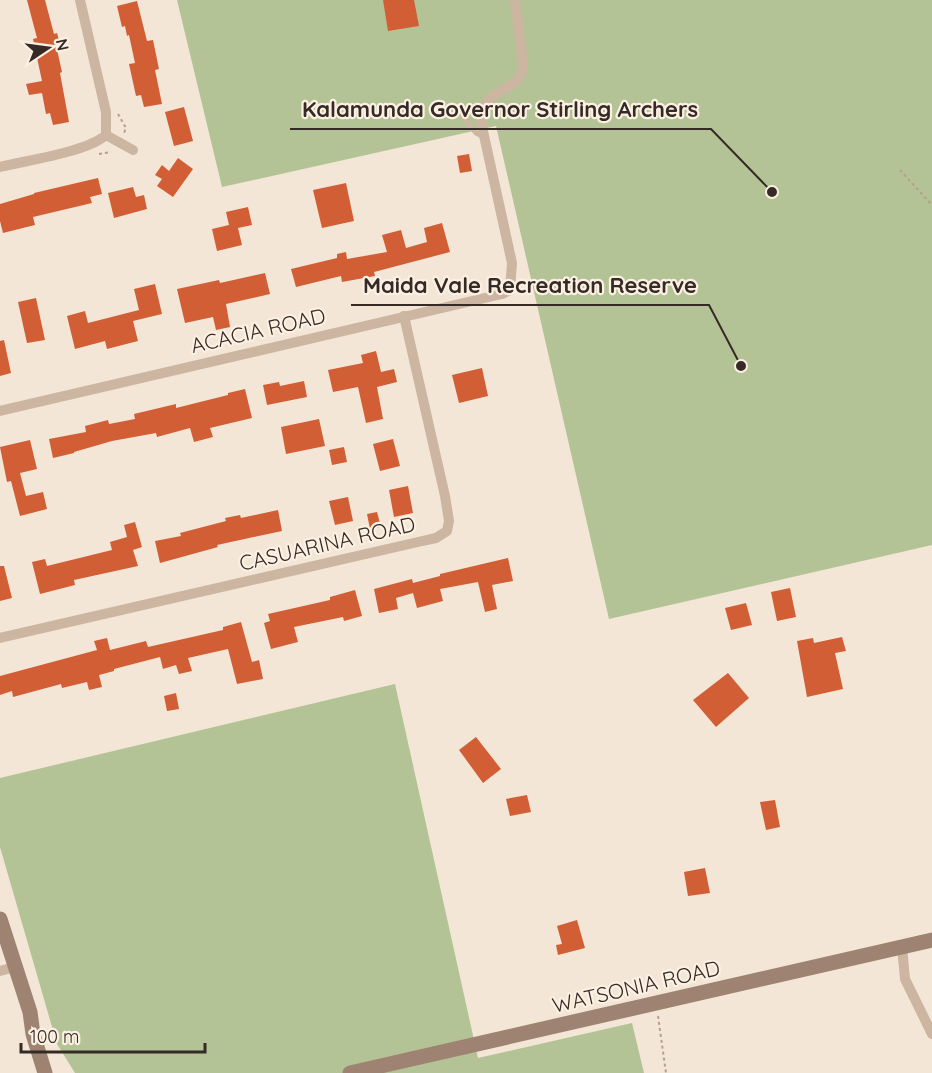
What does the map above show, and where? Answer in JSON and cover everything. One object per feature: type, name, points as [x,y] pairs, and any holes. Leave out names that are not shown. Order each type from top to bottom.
[{"type":"street","points":[[0,167],[84,147],[99,141],[106,135],[106,112],[80,0]]},
{"type":"street","points":[[484,137],[481,122],[486,104],[518,81],[523,73],[524,63],[515,0]]},
{"type":"street","points":[[106,135],[133,150]]},
{"type":"street","name":"ACACIA ROAD","points":[[0,411],[502,294],[510,290],[512,263],[484,137]]},
{"type":"street","name":"CASUARINA ROAD","points":[[0,638],[436,538],[447,531],[449,521],[445,496],[404,316]]},
{"type":"street","points":[[0,919],[7,969],[40,1032],[49,1055],[52,1073]]},
{"type":"street","name":"WATSONIA ROAD","points":[[350,1073],[932,940]]},
{"type":"street","points":[[902,947],[905,979],[932,1034]]},
{"type":"street","points":[[30,1012],[33,1034],[45,1073]]},
{"type":"lane","points":[[459,112],[476,133],[484,137]]},
{"type":"path","points":[[900,170],[932,205]]},
{"type":"path","points":[[657,1003],[666,1073]]},
{"type":"green space","points":[[177,0],[932,0],[932,545],[609,619],[496,126],[222,187]]},
{"type":"green space","points":[[395,684],[478,1058],[632,1023],[644,1073],[75,1073],[57,1044],[0,847],[0,778]]},
{"type":"building","points":[[27,0],[45,0],[54,34],[57,33],[60,44],[56,45],[69,122],[53,125],[50,113],[46,114],[42,93],[29,95],[26,84],[42,81],[33,39],[37,38]]},
{"type":"building","points":[[383,0],[414,0],[419,26],[388,31]]},
{"type":"building","points":[[137,1],[147,41],[153,40],[159,69],[155,70],[162,104],[144,107],[141,95],[136,96],[129,64],[135,63],[129,35],[127,36],[125,26],[122,27],[117,6]]},
{"type":"building","points":[[184,107],[193,141],[174,146],[165,112]]},
{"type":"building","points":[[469,154],[472,171],[460,173],[457,156]]},
{"type":"building","points":[[178,158],[193,169],[173,197],[157,186],[162,179],[155,175],[162,165],[169,171]]},
{"type":"building","points":[[98,178],[102,194],[90,197],[92,203],[33,217],[35,225],[3,233],[0,204],[34,193]]},
{"type":"building","points":[[346,183],[354,221],[322,228],[313,190]]},
{"type":"building","points":[[133,187],[136,197],[144,195],[147,209],[114,218],[108,193]]},
{"type":"building","points":[[248,207],[252,225],[238,228],[242,245],[217,251],[212,229],[229,225],[226,212]]},
{"type":"building","points":[[442,223],[450,252],[374,272],[375,276],[342,282],[341,276],[296,287],[291,269],[337,258],[337,254],[346,252],[347,259],[387,252],[382,235],[401,230],[406,248],[427,242],[424,228]]},
{"type":"building","points":[[265,273],[270,294],[226,304],[230,327],[216,330],[213,317],[185,323],[177,289]]},
{"type":"building","points":[[155,284],[162,314],[133,321],[138,341],[107,349],[105,341],[75,349],[67,316],[85,311],[88,323],[139,310],[134,289]]},
{"type":"building","points":[[36,298],[45,340],[27,343],[18,302]]},
{"type":"building","points":[[4,340],[11,373],[0,376],[0,341]]},
{"type":"building","points":[[376,351],[381,372],[394,369],[397,382],[377,387],[383,419],[366,423],[358,387],[333,392],[328,370],[363,363],[361,355]]},
{"type":"building","points":[[482,368],[488,396],[459,403],[452,375]]},
{"type":"building","points":[[304,381],[307,397],[267,405],[263,385],[279,382],[280,386]]},
{"type":"building","points":[[245,389],[252,418],[210,428],[213,437],[194,442],[190,428],[157,437],[156,433],[112,441],[53,458],[49,439],[86,432],[85,426],[108,420],[109,424],[135,419],[134,414],[176,404],[176,408]]},
{"type":"building","points":[[319,419],[325,446],[286,454],[281,427]]},
{"type":"building","points":[[393,439],[400,466],[380,471],[373,444]]},
{"type":"building","points":[[30,440],[37,469],[20,473],[26,496],[43,492],[47,509],[20,516],[11,481],[7,482],[0,447]]},
{"type":"building","points":[[344,447],[347,462],[332,465],[329,450]]},
{"type":"building","points":[[408,486],[413,513],[394,517],[389,490]]},
{"type":"building","points":[[348,497],[353,521],[335,525],[329,501]]},
{"type":"building","points":[[278,510],[282,531],[217,545],[218,547],[160,563],[155,541],[181,536],[180,533],[226,521],[225,518],[240,515],[241,518]]},
{"type":"building","points":[[377,512],[381,527],[370,529],[367,514]]},
{"type":"building","points":[[135,522],[142,547],[133,550],[138,566],[74,580],[75,585],[40,594],[32,562],[45,559],[47,566],[112,550],[110,542],[127,537],[124,525]]},
{"type":"building","points":[[508,558],[513,581],[492,585],[497,609],[485,612],[478,582],[440,589],[443,601],[417,608],[413,593],[396,598],[398,609],[379,613],[374,589],[412,579],[413,583],[440,576],[440,574]]},
{"type":"building","points":[[0,566],[4,566],[12,598],[0,601]]},
{"type":"building","points":[[790,588],[796,617],[777,621],[771,592]]},
{"type":"building","points":[[355,590],[362,616],[344,621],[343,617],[294,627],[298,642],[271,649],[264,623],[270,621],[268,614],[330,600],[330,597]]},
{"type":"building","points":[[746,603],[752,625],[731,630],[725,608]]},
{"type":"building","points":[[241,622],[252,662],[259,660],[263,679],[237,684],[228,649],[188,658],[192,671],[179,674],[176,665],[163,669],[160,657],[99,675],[102,687],[89,690],[87,682],[62,688],[61,684],[13,697],[12,691],[0,695],[0,676],[97,650],[94,641],[107,638],[110,650],[146,641],[148,647],[223,630],[223,627]]},
{"type":"building","points":[[842,637],[846,651],[835,653],[843,689],[807,697],[797,641],[813,638],[814,643]]},
{"type":"building","points":[[728,673],[749,698],[716,727],[693,700]]},
{"type":"building","points":[[176,693],[179,709],[167,711],[164,696]]},
{"type":"building","points":[[476,737],[501,769],[483,783],[459,750]]},
{"type":"building","points":[[527,795],[531,812],[510,816],[506,799]]},
{"type":"building","points":[[775,800],[780,827],[766,830],[760,802]]},
{"type":"building","points":[[705,868],[710,893],[688,896],[684,872]]},
{"type":"building","points":[[577,920],[585,948],[558,955],[556,945],[562,944],[557,926]]},
{"type":"place","name":"Kalamunda Governor Stirling Archers","points":[[772,192]]},
{"type":"place","name":"Maida Vale Recreation Reserve","points":[[741,366]]}]
